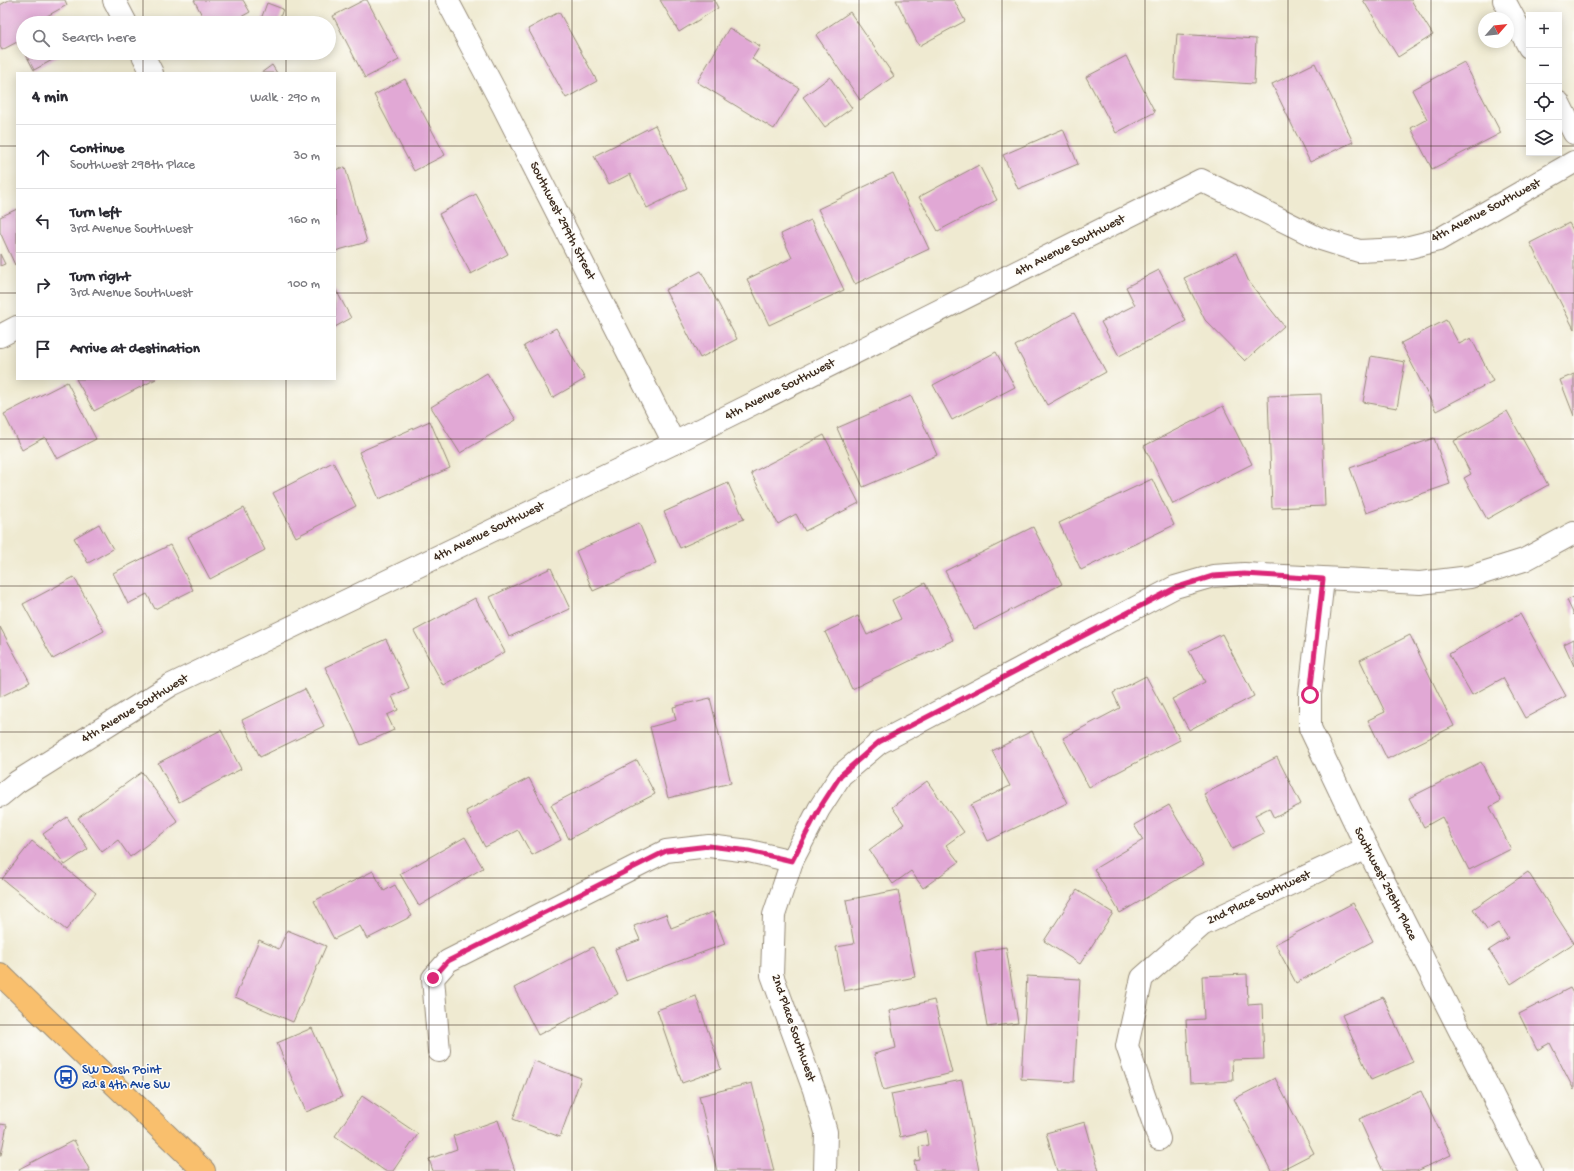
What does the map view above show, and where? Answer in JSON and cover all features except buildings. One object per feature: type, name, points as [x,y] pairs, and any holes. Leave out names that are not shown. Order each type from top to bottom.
[{"type":"main road","points":[[0,974],[204,1171]]},
{"type":"street","points":[[114,0],[122,16]]},
{"type":"street","name":"Southwest 299th Street","points":[[447,0],[503,106],[674,443]]},
{"type":"street","points":[[1504,0],[1526,41]]},
{"type":"street","points":[[146,60],[152,72]]},
{"type":"street","points":[[1562,109],[1574,132]]},
{"type":"street","name":"4th Avenue Southwest","points":[[0,796],[17,782],[171,685],[674,443],[1201,180],[1318,238],[1359,251],[1402,249],[1438,240],[1574,162]]},
{"type":"street","points":[[0,336],[16,328]]},
{"type":"street","name":"2nd Place Southwest","points":[[825,1171],[826,1132],[814,1090],[772,975],[774,915],[792,861],[819,809],[841,775],[879,742],[1175,588],[1213,576],[1244,574],[1420,583],[1470,577],[1524,560],[1574,533]]},
{"type":"street","name":"Southwest 298th Place","points":[[1323,579],[1310,695],[1310,728],[1367,848],[1532,1171]]},
{"type":"street","points":[[439,1051],[433,978],[448,961],[666,851],[709,846],[749,851],[792,861]]},
{"type":"street","name":"2nd Place Southwest","points":[[1159,1139],[1127,1046],[1142,978],[1202,925],[1367,848]]},
{"type":"place","name":"SW Dash Point Rd & 4th Ave SW","points":[[66,1077]]},
{"type":"route","points":[[433,978],[448,961],[666,851],[709,846],[749,851],[792,861],[819,809],[841,775],[879,742],[1175,588],[1213,576],[1244,574],[1323,579],[1310,695]]}]
